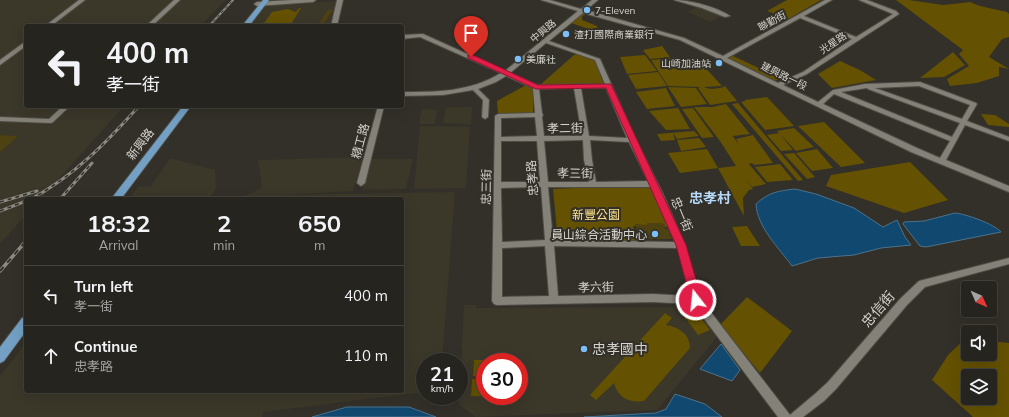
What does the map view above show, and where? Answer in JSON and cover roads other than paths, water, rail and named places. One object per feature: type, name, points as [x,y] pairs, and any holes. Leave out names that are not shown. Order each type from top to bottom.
[{"type":"main road","points":[[242,24],[261,2]]},
{"type":"main road","points":[[246,24],[261,2]]},
{"type":"main road","name":"新興路","points":[[112,197],[178,108]]},
{"type":"main road","name":"新興路","points":[[118,197],[185,108]]},
{"type":"main road","points":[[0,348],[24,316]]},
{"type":"main road","points":[[0,357],[24,325]]},
{"type":"street","points":[[51,24],[82,0]]},
{"type":"street","points":[[151,24],[177,0]]},
{"type":"street","points":[[261,2],[313,0]]},
{"type":"street","points":[[334,24],[340,0]]},
{"type":"street","name":"建興路一段","points":[[544,0],[682,38],[889,139],[941,162],[1009,189]]},
{"type":"street","name":"中興路","points":[[404,94],[443,94],[491,83],[506,73],[595,0]]},
{"type":"street","points":[[677,0],[704,7],[727,16]]},
{"type":"street","name":"聯勤街","points":[[724,58],[829,0]]},
{"type":"street","name":"光星路","points":[[778,85],[805,73],[897,13],[862,0]]},
{"type":"street","points":[[800,16],[856,39]]},
{"type":"street","points":[[404,37],[421,36],[536,87],[609,86]]},
{"type":"street","name":"忠一街","points":[[545,41],[597,59],[632,140],[652,184],[659,194],[681,245],[696,300],[784,417]]},
{"type":"street","points":[[0,63],[24,45]]},
{"type":"street","points":[[819,104],[833,92],[865,86],[920,84],[974,104],[941,162]]},
{"type":"street","points":[[577,86],[593,185]]},
{"type":"street","points":[[865,86],[1009,139]]},
{"type":"street","name":"忠孝路","points":[[536,87],[540,115],[544,185],[554,300]]},
{"type":"street","points":[[474,88],[486,100],[485,117]]},
{"type":"street","points":[[833,92],[954,140]]},
{"type":"street","points":[[0,120],[51,121],[65,108]]},
{"type":"street","name":"精工路","points":[[360,183],[380,108]]},
{"type":"street","name":"忠三街","points":[[497,301],[498,116],[540,115]]},
{"type":"street","name":"孝二街","points":[[498,139],[586,138],[632,140]]},
{"type":"street","name":"孝三街","points":[[498,185],[652,184]]},
{"type":"street","points":[[497,245],[681,245]]},
{"type":"street","name":"忠信街","points":[[794,417],[828,390],[898,307],[922,284],[1009,261]]},
{"type":"street","name":"孝六街","points":[[497,301],[653,298],[696,300]]},
{"type":"water","points":[[795,189],[816,194],[854,208],[883,227],[897,220],[905,237],[911,245],[881,248],[854,255],[818,258],[792,266],[764,229],[757,213],[756,204],[765,197],[774,193]]},
{"type":"water","points":[[955,213],[980,220],[1001,232],[926,247],[920,246],[903,224],[904,222],[924,221]]},
{"type":"water","points":[[721,344],[740,370],[732,381],[700,369]]},
{"type":"water","points":[[675,394],[705,404],[722,417],[584,417],[656,413],[666,409]]},
{"type":"water","points":[[347,407],[409,407],[436,417],[312,417]]},
{"type":"railway","points":[[211,24],[233,0]]},
{"type":"railway","points":[[35,197],[62,180],[76,169],[102,145],[137,108]]},
{"type":"railway","points":[[62,197],[92,163]]},
{"type":"railway","points":[[0,202],[37,191]]},
{"type":"railway","points":[[0,211],[24,202]]},
{"type":"railway","points":[[0,271],[24,243]]},
{"type":"place","name":"7-Eleven","points":[[587,10]]},
{"type":"place","name":"渣打國際商業銀行","points":[[566,34]]},
{"type":"place","name":"美廉社","points":[[518,59]]},
{"type":"place","name":"山崎加油站","points":[[719,63]]},
{"type":"place","name":"員山綜合活動中心","points":[[655,234]]},
{"type":"place","name":"忠孝國中","points":[[584,349]]},
{"type":"district","name":"忠孝村","points":[[710,198]]},
{"type":"park label","name":"新豐公園","points":[[596,214]]}]
